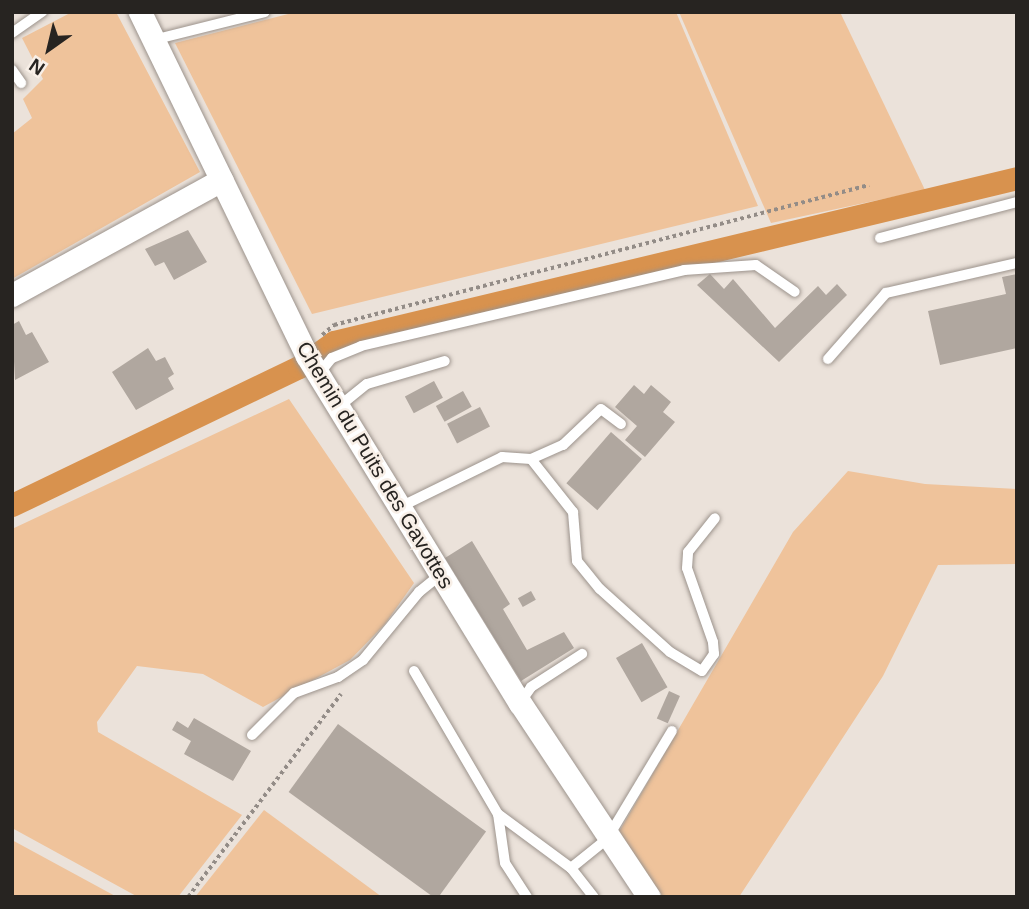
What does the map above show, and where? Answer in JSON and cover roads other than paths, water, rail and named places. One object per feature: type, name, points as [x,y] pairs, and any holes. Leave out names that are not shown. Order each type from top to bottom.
[{"type":"street","name":"Chemin du Puits des Gavottes","points":[[140,12],[312,366],[520,703],[607,839],[649,897]]},
{"type":"street","points":[[12,295],[221,180]]},
{"type":"lane","points":[[12,33],[42,12]]},
{"type":"lane","points":[[153,40],[265,12]]},
{"type":"lane","points":[[12,70],[21,83]]},
{"type":"lane","points":[[880,238],[1017,202]]},
{"type":"lane","points":[[828,359],[886,293],[1017,263]]},
{"type":"lane","points":[[312,366],[361,345],[684,270],[756,265],[795,292]]},
{"type":"lane","points":[[337,408],[367,384],[445,361]]},
{"type":"lane","points":[[398,508],[502,457],[531,459],[563,445],[601,409],[621,424]]},
{"type":"lane","points":[[531,459],[573,512],[577,561],[600,589],[670,652],[702,671],[714,654],[713,642],[687,568],[688,552],[715,518]]},
{"type":"lane","points":[[252,735],[294,693],[338,677],[363,660],[419,592],[440,575]]},
{"type":"lane","points":[[520,703],[531,687],[582,654]]},
{"type":"lane","points":[[414,671],[498,814],[505,863],[527,897]]},
{"type":"lane","points":[[571,867],[607,839],[672,732]]},
{"type":"lane","points":[[498,814],[571,867],[594,897]]},
{"type":"waterway","points":[[12,505],[299,367],[334,342],[1017,178]]}]
